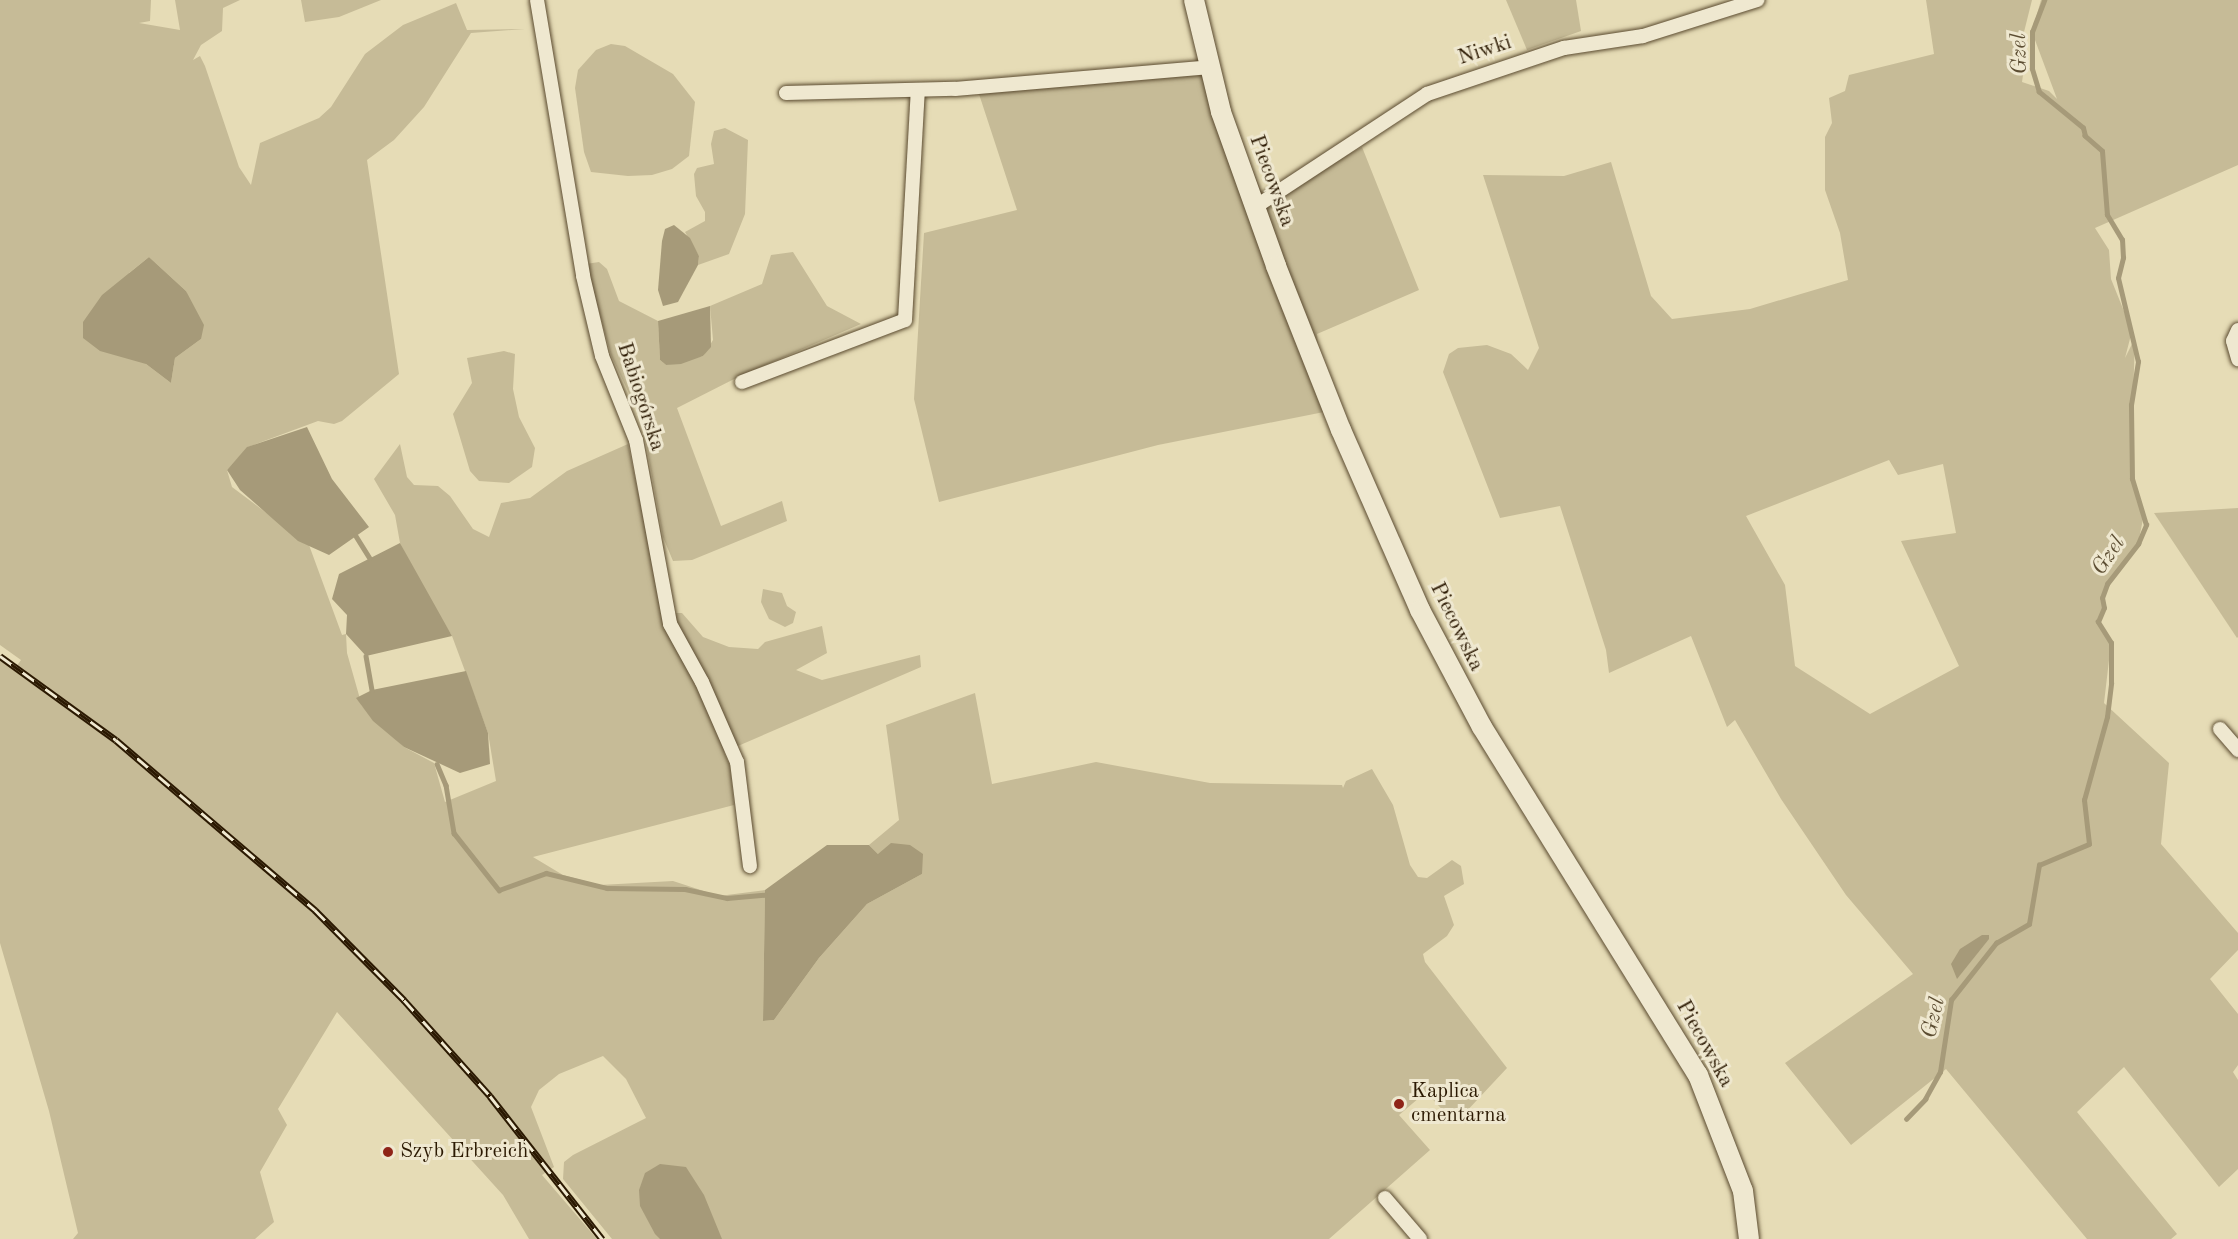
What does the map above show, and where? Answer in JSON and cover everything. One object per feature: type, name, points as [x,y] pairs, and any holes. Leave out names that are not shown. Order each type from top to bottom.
[{"type":"street","name":"Babiogórska","points":[[537,0],[583,276],[602,356],[636,440],[670,624],[702,682],[737,762],[750,866]]},
{"type":"street","name":"Piecowska","points":[[1194,0],[1221,112],[1255,207],[1341,430],[1430,632],[1482,727],[1698,1075],[1743,1191],[1749,1239]]},
{"type":"street","name":"Niwki","points":[[1255,207],[1427,94],[1564,48],[1643,36],[1757,0]]},
{"type":"street","points":[[786,93],[918,91],[1210,67]]},
{"type":"street","points":[[742,382],[905,321],[918,91]]},
{"type":"street","points":[[2238,330],[2234,341],[2238,359]]},
{"type":"street","points":[[2220,729],[2238,750]]},
{"type":"street","points":[[1386,1198],[1420,1239]]},
{"type":"shaded area","points":[[0,0],[151,0],[150,21],[139,23],[180,30],[175,0],[240,0],[223,8],[222,31],[201,45],[193,60],[200,56],[205,66],[239,167],[251,185],[260,143],[319,118],[331,107],[365,54],[403,25],[456,3],[467,30],[525,29],[471,33],[424,107],[394,140],[367,160],[399,374],[342,421],[334,424],[318,421],[248,447],[227,470],[232,487],[309,545],[342,635],[346,634],[347,653],[362,706],[404,747],[434,763],[445,802],[496,781],[488,733],[452,636],[419,582],[400,543],[395,515],[374,479],[400,444],[407,477],[414,485],[438,486],[450,496],[473,529],[489,537],[501,503],[530,498],[567,471],[628,444],[663,613],[682,613],[703,637],[729,647],[758,649],[765,642],[822,626],[827,653],[796,670],[822,680],[920,655],[921,667],[724,752],[730,766],[734,805],[533,857],[563,875],[600,885],[673,881],[719,896],[765,890],[763,1021],[774,1020],[819,958],[867,904],[922,874],[878,854],[869,845],[899,820],[886,725],[975,693],[992,784],[1096,762],[1210,783],[1342,785],[1343,788],[1346,781],[1372,769],[1393,805],[1410,865],[1418,877],[1427,878],[1452,860],[1461,866],[1464,884],[1444,896],[1454,925],[1447,936],[1423,954],[1425,962],[1507,1068],[1464,1114],[1448,1116],[1426,1092],[1399,1115],[1430,1150],[1329,1239],[612,1239],[563,1179],[564,1162],[573,1155],[646,1118],[626,1079],[603,1056],[559,1074],[539,1090],[531,1107],[554,1167],[542,1175],[597,1239],[529,1239],[503,1195],[337,1012],[278,1109],[287,1125],[260,1172],[274,1222],[255,1239],[73,1239],[78,1233],[49,1111],[0,943],[0,657],[16,667],[21,660],[0,645]],"holes":[[[149,257],[186,291],[201,339],[175,358],[171,383],[146,364],[129,273]]]},
{"type":"shaded area","points":[[301,0],[381,0],[339,17],[305,22]]},
{"type":"shaded area","points":[[1506,0],[1576,0],[1581,31],[1527,50]]},
{"type":"shaded area","points":[[1926,0],[2032,0],[2023,36],[2026,54],[2022,82],[2049,91],[2057,99],[2032,32],[2041,0],[2238,0],[2238,165],[2095,228],[2109,250],[2111,279],[2132,331],[2125,358],[2135,338],[2131,459],[2137,502],[2144,514],[2138,544],[2107,584],[2102,598],[2104,608],[2098,622],[2111,643],[2104,703],[2169,763],[2161,844],[2238,933],[2238,950],[2210,979],[2238,1014],[2238,1065],[2233,1072],[2238,1080],[2238,1169],[2219,1187],[2124,1067],[2077,1112],[2177,1234],[2171,1239],[2087,1239],[1946,1069],[1851,1145],[1785,1063],[1913,974],[1846,895],[1781,799],[1735,720],[1727,727],[1691,636],[1609,673],[1606,650],[1560,506],[1500,518],[1443,372],[1449,354],[1458,348],[1487,345],[1511,354],[1528,370],[1539,348],[1483,175],[1564,176],[1611,162],[1651,296],[1672,319],[1750,309],[1848,280],[1840,233],[1825,190],[1825,137],[1832,123],[1829,98],[1845,91],[1849,75],[1934,54]],"holes":[[[1889,460],[1898,475],[1943,464],[1956,533],[1901,541],[1959,666],[1870,714],[1795,666],[1785,585],[1746,516]]]},
{"type":"shaded area","points":[[611,44],[625,46],[673,74],[695,102],[689,156],[672,169],[652,175],[628,176],[591,172],[584,152],[575,88],[578,70],[596,50]]},
{"type":"shaded area","points":[[1210,67],[1265,200],[1362,147],[1419,290],[1317,334],[1324,412],[1158,445],[939,502],[914,399],[924,233],[1017,210],[978,91]]},
{"type":"shaded area","points":[[725,128],[748,140],[745,214],[729,254],[698,265],[699,256],[685,232],[705,221],[705,212],[696,196],[694,174],[697,168],[714,164],[711,144],[714,131]]},
{"type":"shaded area","points":[[674,225],[690,238],[699,256],[698,265],[678,302],[663,306],[658,290],[662,241],[665,229]]},
{"type":"shaded area","points":[[793,252],[827,306],[861,324],[742,375],[677,408],[721,526],[782,501],[787,521],[692,560],[673,561],[663,537],[642,421],[611,355],[586,264],[599,262],[607,269],[619,301],[658,321],[660,360],[666,365],[703,356],[713,340],[710,306],[762,284],[771,255]]},
{"type":"shaded area","points":[[149,257],[186,291],[204,325],[201,339],[175,358],[171,383],[146,364],[100,351],[83,338],[83,322],[102,295]]},
{"type":"shaded area","points":[[710,306],[711,347],[703,356],[681,364],[666,365],[660,360],[658,321]]},
{"type":"shaded area","points":[[504,351],[515,354],[513,389],[519,417],[535,448],[532,467],[509,483],[479,481],[470,471],[453,414],[472,383],[467,358]]},
{"type":"shaded area","points":[[307,427],[332,479],[369,527],[329,555],[298,541],[240,490],[227,470],[247,447]]},
{"type":"shaded area","points":[[2238,508],[2238,637],[2237,638],[2154,513]]},
{"type":"shaded area","points":[[400,543],[452,636],[366,656],[346,634],[347,615],[332,599],[339,574]]},
{"type":"shaded area","points":[[763,589],[782,593],[787,606],[796,612],[793,623],[785,627],[769,619],[761,602]]},
{"type":"shaded area","points":[[466,671],[488,733],[490,764],[460,773],[404,747],[373,721],[356,698],[372,690]]},
{"type":"shaded area","points":[[891,843],[910,845],[923,854],[922,874],[867,904],[819,958],[774,1020],[763,1021],[765,890],[827,845],[869,845],[878,854]]},
{"type":"shaded area","points":[[1982,935],[1989,935],[1989,939],[1957,979],[1951,964],[1960,949]]},
{"type":"shaded area","points":[[660,1164],[686,1167],[704,1195],[722,1239],[660,1239],[655,1234],[640,1206],[639,1190],[645,1173]]},
{"type":"waterway","name":"Gzel","points":[[1906,1119],[1925,1099],[1940,1072],[1951,1000],[1996,943],[2029,924],[2039,865],[2089,844],[2084,800],[2107,717],[2111,683],[2111,643],[2098,622],[2104,608],[2102,598],[2107,584],[2138,544],[2146,525],[2132,479],[2131,405],[2138,362],[2118,278],[2123,258],[2122,240],[2107,215],[2102,151],[2085,136],[2083,128],[2039,92],[2032,69],[2032,32],[2044,0]]},
{"type":"waterway","points":[[356,536],[370,558]]},
{"type":"waterway","points":[[366,656],[372,690]]},
{"type":"waterway","points":[[437,764],[446,785],[454,833],[499,890],[546,873],[607,888],[685,889],[727,898],[765,895]]},
{"type":"railway","points":[[0,656],[116,740],[315,910],[404,1000],[490,1096],[602,1239]]},
{"type":"place","name":"Kaplica cmentarna","points":[[1399,1104]]},
{"type":"place","name":"Szyb Erbreich","points":[[388,1152]]}]
